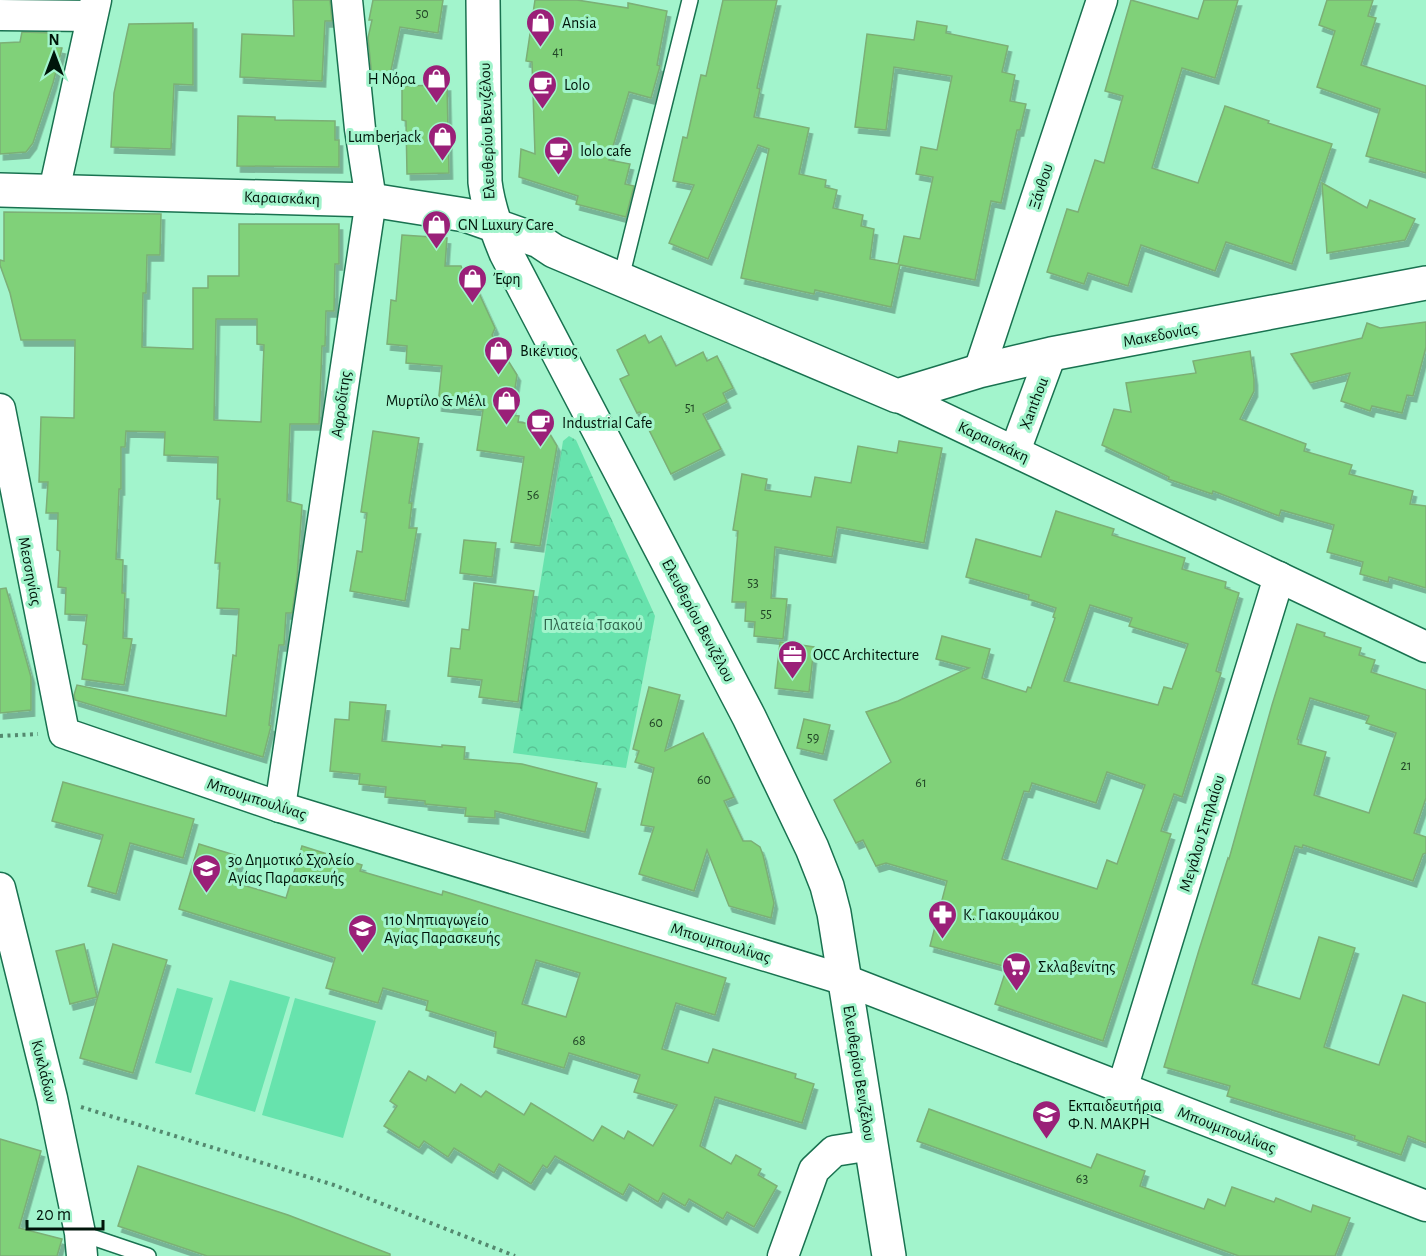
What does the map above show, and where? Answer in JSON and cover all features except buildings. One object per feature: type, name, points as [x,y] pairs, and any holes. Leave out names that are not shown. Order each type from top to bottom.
[{"type":"street","name":"Αφροδίτης","points":[[280,807],[371,200],[360,129],[347,0]]},
{"type":"street","name":"Ελευθερίου Βενιζέλου","points":[[483,0],[484,182],[487,201],[500,238],[749,717],[812,848],[827,886],[834,913],[889,1256]]},
{"type":"street","name":"Ξάνθου","points":[[979,371],[1102,0]]},
{"type":"street","points":[[0,15],[94,8],[54,191]]},
{"type":"street","name":"Καραισκάκη","points":[[0,190],[371,200],[465,215],[500,238],[539,241],[554,251],[897,396],[1426,646]]},
{"type":"street","name":"Μακεδονίας","points":[[897,396],[979,371],[1051,354],[1426,283]]},
{"type":"street","name":"Xanthou","points":[[1015,451],[1051,354]]},
{"type":"street","name":"Μεσσηνίας","points":[[0,409],[64,733]]},
{"type":"street","name":"Μεγάλου Σπηλαίου","points":[[1122,1089],[1280,577]]},
{"type":"street","name":"Μπουμπουλίνας","points":[[64,733],[280,807],[845,980],[1426,1206]]},
{"type":"street","name":"Κυκλάδων","points":[[0,888],[52,1098],[81,1244]]},
{"type":"street","points":[[783,1256],[814,1170],[834,1151],[872,1145]]},
{"type":"lane","points":[[621,278],[690,0]]},
{"type":"lane","points":[[81,1244],[148,1256]]},
{"type":"path","points":[[0,736],[64,733]]},
{"type":"path","points":[[52,1098],[334,1185],[515,1256]]},
{"type":"green space","name":"Πλατεία Τσακού","points":[[569,436],[576,440],[655,616],[626,768],[513,753],[563,441]]},
{"type":"green space","points":[[230,980],[290,997],[255,1112],[195,1094]]},
{"type":"green space","points":[[177,988],[213,998],[191,1073],[155,1063]]},
{"type":"green space","points":[[295,998],[376,1021],[343,1138],[262,1115]]},
{"type":"place","name":"Ansia","points":[[541,48]]},
{"type":"place","name":"Η Νόρα","points":[[437,104]]},
{"type":"place","name":"Lolo","points":[[543,110]]},
{"type":"place","name":"Lumberjack","points":[[442,162]]},
{"type":"place","name":"Iolo cafe","points":[[559,176]]},
{"type":"place","name":"GN Luxury Care","points":[[437,250]]},
{"type":"place","name":"Έφη","points":[[472,304]]},
{"type":"place","name":"Βικέντιος","points":[[499,376]]},
{"type":"place","name":"Μυρτίλο & Μέλι","points":[[507,426]]},
{"type":"place","name":"Industrial Cafe","points":[[541,448]]},
{"type":"place","name":"OCC Architecture","points":[[792,680]]},
{"type":"place","name":"3ο Δημοτικό Σχολείο Αγίας Παρασκευής","points":[[207,894]]},
{"type":"place","name":"Κ. Γιακουμάκου","points":[[942,940]]},
{"type":"place","name":"11ο Νηπιαγωγείο Αγίας Παρασκευής","points":[[363,954]]},
{"type":"place","name":"Σκλαβενίτης","points":[[1017,992]]},
{"type":"place","name":"Εκπαιδευτήρια Φ.Ν. ΜΑΚΡΗ","points":[[1047,1140]]}]
